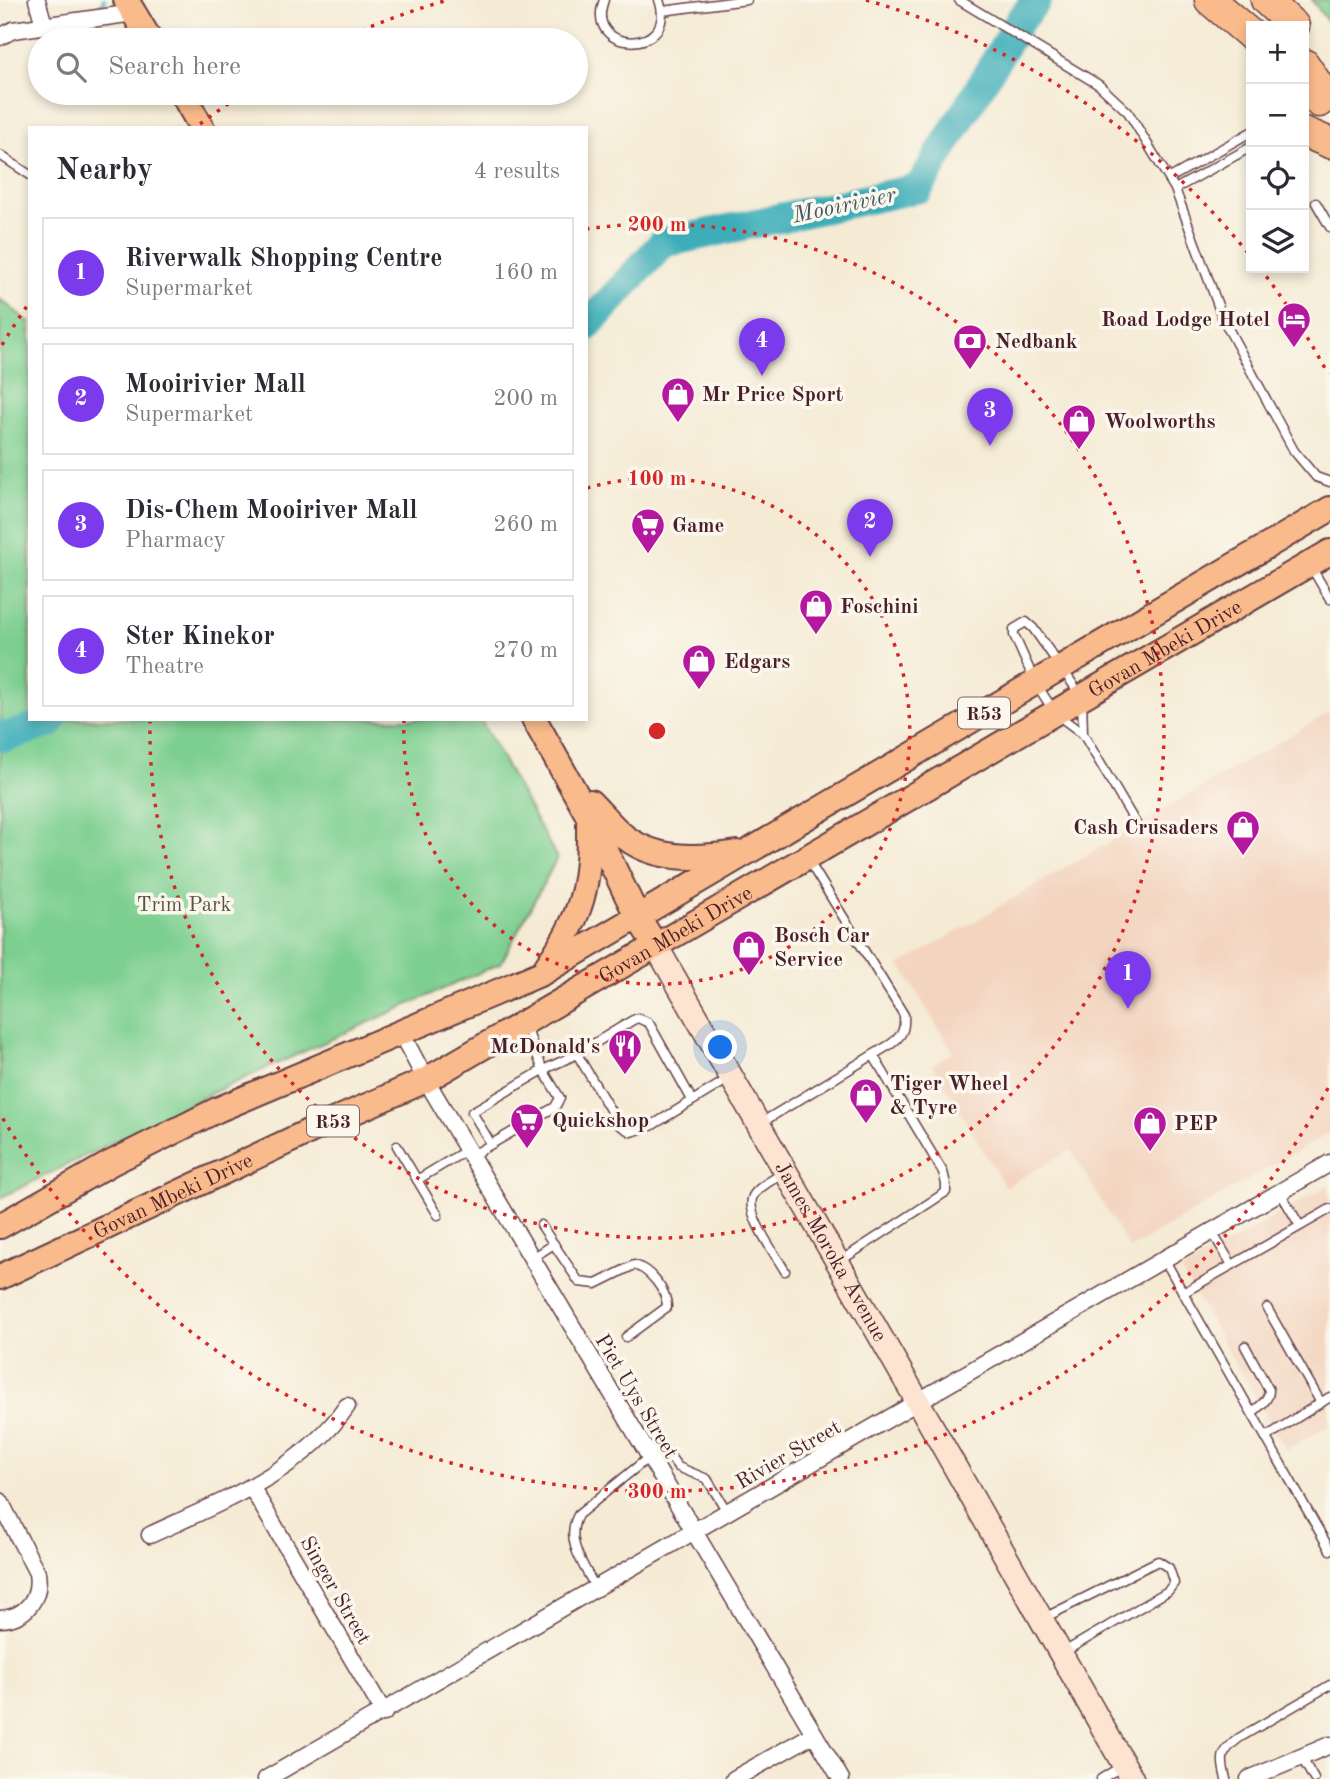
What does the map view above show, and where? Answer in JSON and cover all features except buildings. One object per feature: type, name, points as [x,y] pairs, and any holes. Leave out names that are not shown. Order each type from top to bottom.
[{"type":"highway","points":[[1210,0],[1246,32]]},
{"type":"highway","points":[[1241,0],[1262,21]]},
{"type":"highway","points":[[1266,0],[1289,21]]},
{"type":"highway","points":[[1309,42],[1330,65]]},
{"type":"highway","points":[[1309,72],[1323,93],[1314,109],[1330,144]]},
{"type":"main road","points":[[130,6],[143,28]]},
{"type":"main road","points":[[189,105],[201,126]]},
{"type":"main road","name":"Govan Mbeki Drive","points":[[0,1226],[111,1163],[207,1115],[542,973],[1330,509]]},
{"type":"main road","name":"Govan Mbeki Drive","points":[[0,1277],[310,1131],[426,1080],[1320,558]]},
{"type":"main road","name":"James Moroka Avenue","points":[[535,721],[656,946]]},
{"type":"main road","points":[[568,783],[622,834],[640,846],[668,855],[692,858],[750,851]]},
{"type":"main road","points":[[542,973],[562,944],[583,900],[590,858],[589,817]]},
{"type":"street","points":[[37,0],[44,24]]},
{"type":"street","points":[[0,37],[13,30],[130,6]]},
{"type":"street","name":"James Moroka Avenue","points":[[656,946],[919,1402],[1128,1772]]},
{"type":"street","name":"Piet Uys Street","points":[[401,1032],[426,1080],[531,1259],[841,1779]]},
{"type":"street","name":"Rivier Street","points":[[266,1779],[1330,1163]]},
{"type":"street","points":[[150,1535],[252,1488],[317,1441],[347,1406]]},
{"type":"street","name":"Singer Street","points":[[252,1488],[384,1713]]},
{"type":"street","points":[[0,1501],[33,1564],[39,1584],[33,1603],[18,1614],[0,1619]]},
{"type":"street","points":[[734,1779],[814,1734]]},
{"type":"street","points":[[1249,1779],[1330,1745]]},
{"type":"lane","points":[[604,0],[601,17],[604,27],[619,41],[629,43],[649,38],[657,30],[662,10],[659,0]]},
{"type":"lane","points":[[662,10],[747,0]]},
{"type":"lane","points":[[959,0],[1099,85],[1128,113],[1170,178],[1223,319],[1294,451],[1317,477],[1330,482]]},
{"type":"lane","points":[[1170,178],[1246,135]]},
{"type":"lane","points":[[1175,189],[1249,147]]},
{"type":"lane","points":[[0,155],[28,174]]},
{"type":"lane","points":[[1316,203],[1330,227]]},
{"type":"lane","points":[[1320,558],[1330,599]]},
{"type":"lane","points":[[1083,734],[1082,697],[1028,624],[1019,624],[1014,629],[1014,635],[1035,682],[1055,713],[1083,734],[1138,827]]},
{"type":"lane","points":[[758,1124],[901,1037],[905,1027],[904,1014],[806,857]]},
{"type":"lane","points":[[491,1143],[472,1112],[633,1020],[649,1023],[692,1100]]},
{"type":"lane","points":[[417,1180],[555,1107],[560,1098],[543,1070],[524,1023]]},
{"type":"lane","points":[[577,1054],[619,1125],[631,1132],[651,1126],[732,1076]]},
{"type":"lane","points":[[837,1263],[946,1192],[943,1172],[873,1055]]},
{"type":"lane","points":[[397,1146],[438,1215]]},
{"type":"lane","points":[[785,1172],[756,1192],[751,1206],[755,1220],[785,1271]]},
{"type":"lane","points":[[1280,1192],[1300,1226]]},
{"type":"lane","points":[[1183,1293],[1330,1209]]},
{"type":"lane","points":[[541,1225],[579,1282],[596,1284],[634,1265],[651,1275],[667,1300],[667,1307],[626,1337]]},
{"type":"lane","points":[[1212,1231],[1232,1265]]},
{"type":"lane","points":[[531,1259],[554,1244]]},
{"type":"lane","points":[[1164,1259],[1330,1550]]},
{"type":"lane","points":[[1267,1308],[1321,1403]]},
{"type":"lane","points":[[1245,1346],[1269,1390],[1265,1402],[1252,1413]]},
{"type":"lane","points":[[1266,1437],[1330,1397]]},
{"type":"lane","points":[[596,1589],[576,1550],[572,1526],[578,1514],[647,1454],[664,1448],[678,1467],[707,1479],[728,1513]]},
{"type":"lane","points":[[1041,1619],[1158,1561],[1169,1568],[1174,1583],[1168,1591],[1061,1654]]},
{"type":"lane","points":[[1226,1779],[1222,1758],[1226,1748],[1330,1685]]},
{"type":"lane","points":[[1302,1758],[1314,1779]]},
{"type":"lane","points":[[1101,1779],[1128,1772]]},
{"type":"shaded area","points":[[1330,712],[1330,1132],[1129,1249],[1071,1150],[1005,1187],[932,1065],[953,1052],[900,965]]},
{"type":"shaded area","points":[[1330,1184],[1330,1425],[1286,1450],[1181,1271]]},
{"type":"green space","points":[[1312,0],[1330,0],[1330,25]]},
{"type":"green space","name":"Trim Park","points":[[0,299],[28,321],[28,721],[481,721],[557,858],[501,963],[216,1091],[0,1198]]},
{"type":"waterway","points":[[102,4],[104,0]]},
{"type":"waterway","name":"Mooirivier","points":[[588,325],[663,243],[919,188],[1020,20],[1037,0]]},
{"type":"waterway","name":"Mooirivier","points":[[0,735],[6,737],[51,721]]},
{"type":"place","name":"Road Lodge Hotel","points":[[1294,349]]},
{"type":"place","name":"Nedbank","points":[[970,371]]},
{"type":"place","name":"Ster Kinekor","points":[[762,376]]},
{"type":"place","name":"Mr Price Sport","points":[[678,424]]},
{"type":"place","name":"Dis-Chem Mooiriver Mall","points":[[990,446]]},
{"type":"place","name":"Woolworths","points":[[1079,451]]},
{"type":"place","name":"Game","points":[[648,555]]},
{"type":"place","name":"Mooirivier Mall","points":[[870,557]]},
{"type":"place","name":"Foschini","points":[[816,636]]},
{"type":"place","name":"Edgars","points":[[699,691]]},
{"type":"place","name":"Cash Crusaders","points":[[1243,857]]},
{"type":"place","name":"Bosch Car Service","points":[[749,977]]},
{"type":"place","name":"Riverwalk Shopping Centre","points":[[1128,1009]]},
{"type":"place","name":"McDonald's","points":[[625,1076]]},
{"type":"place","name":"Tiger Wheel & Tyre","points":[[866,1125]]},
{"type":"place","name":"Quickshop","points":[[527,1150]]},
{"type":"place","name":"PEP","points":[[1150,1153]]}]
